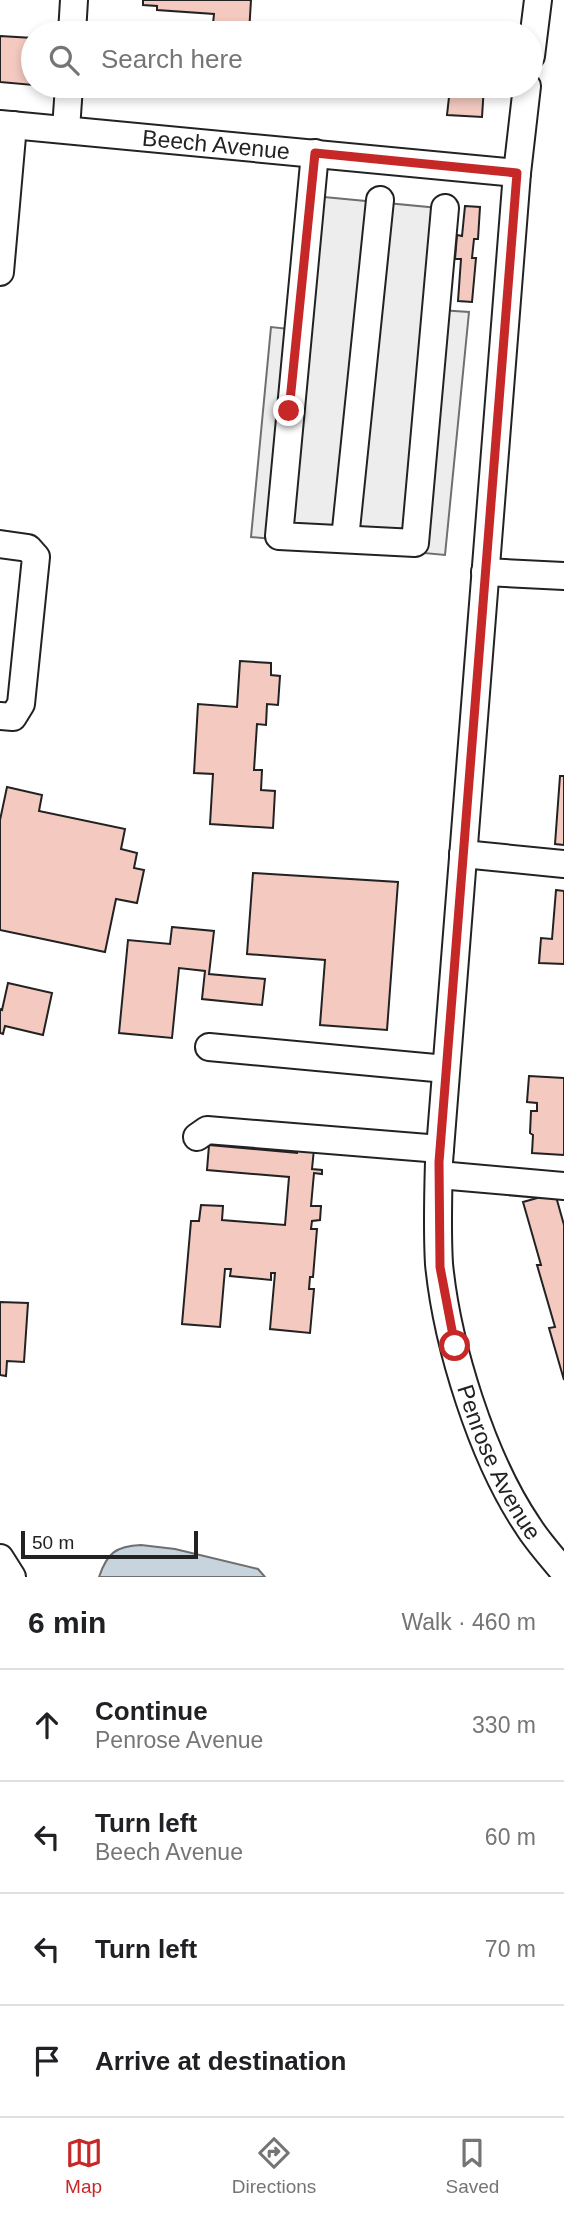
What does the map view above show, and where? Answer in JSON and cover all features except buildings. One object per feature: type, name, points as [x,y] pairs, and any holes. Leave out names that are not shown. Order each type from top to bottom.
[{"type":"street","points":[[73,21],[74,0]]},
{"type":"street","points":[[535,21],[538,0]]},
{"type":"street","points":[[66,130],[68,98]]},
{"type":"street","name":"Penrose Avenue","points":[[526,98],[517,173],[439,1162],[440,1267],[455,1346],[468,1394],[496,1466],[521,1515],[564,1572]]},
{"type":"street","points":[[0,272],[7,125]]},
{"type":"street","name":"Beech Avenue","points":[[7,125],[517,173]]},
{"type":"street","points":[[315,153],[279,536],[415,543],[445,208]]},
{"type":"street","points":[[345,539],[380,200]]},
{"type":"street","points":[[0,544],[28,548],[36,557],[21,704],[13,717],[0,716]]},
{"type":"street","points":[[485,572],[564,576]]},
{"type":"street","points":[[463,854],[564,864]]},
{"type":"street","points":[[209,1047],[446,1069]]},
{"type":"street","points":[[197,1137],[207,1130],[439,1162],[564,1186]]},
{"type":"street","points":[[0,1558],[12,1577]]},
{"type":"shaded area","points":[[303,195],[449,209],[440,310],[469,312],[445,555],[251,537],[271,327],[289,329]]},
{"type":"shaded area","points":[[141,1545],[175,1549],[258,1569],[265,1577],[99,1577],[105,1562],[114,1552]]},
{"type":"route","points":[[289,411],[315,153],[517,173],[439,1162],[440,1267],[455,1346]]}]
